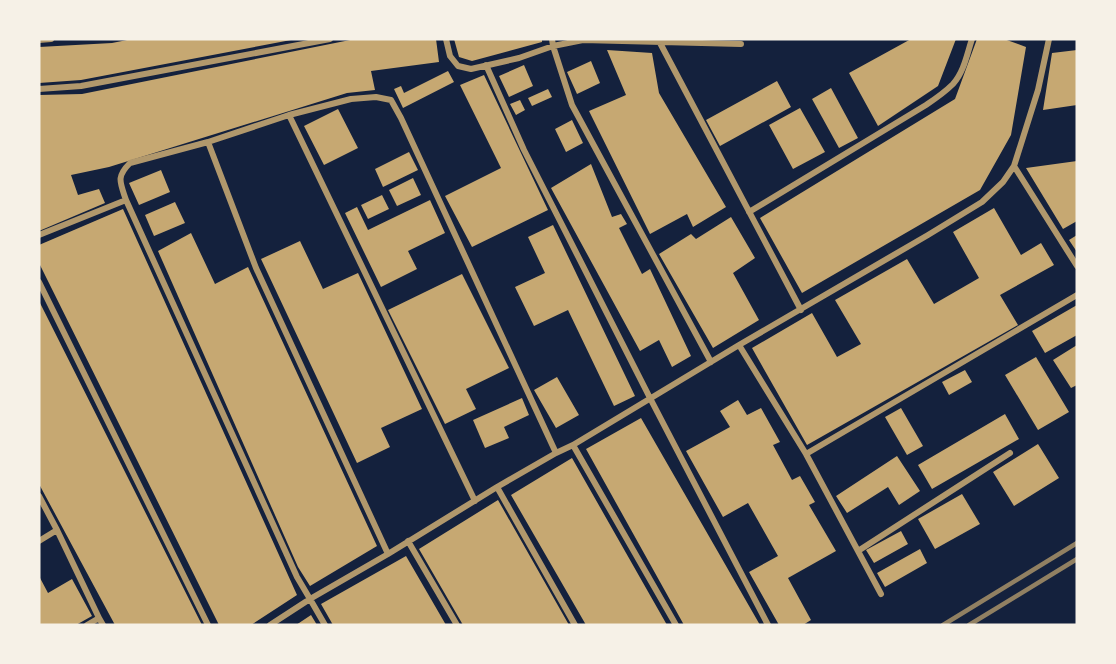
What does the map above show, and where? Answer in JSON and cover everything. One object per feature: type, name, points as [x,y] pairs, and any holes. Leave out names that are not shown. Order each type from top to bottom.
[{"type":"street","points":[[39,40],[51,39]]},
{"type":"street","points":[[39,89],[81,86],[330,39]]},
{"type":"street","points":[[446,39],[450,56],[458,66],[471,69],[519,58],[552,43],[583,40],[741,44]]},
{"type":"street","points":[[749,212],[926,105],[942,93],[959,76],[972,39]]},
{"type":"street","points":[[270,625],[497,487],[573,445],[739,345],[928,236],[981,202],[1003,182],[1014,166],[1038,90],[1048,39]]},
{"type":"street","points":[[659,41],[801,310]]},
{"type":"street","points":[[552,43],[572,105],[711,362]]},
{"type":"street","points":[[486,65],[524,150],[768,625]]},
{"type":"street","points":[[325,625],[297,577],[126,200],[120,180],[123,171],[130,163],[208,142],[289,115],[351,99],[376,96],[391,100],[556,453]]},
{"type":"street","points":[[289,115],[475,501]]},
{"type":"street","points":[[208,142],[256,268],[388,554]]},
{"type":"street","points":[[1014,166],[1077,266]]},
{"type":"street","points":[[39,236],[126,200]]},
{"type":"street","points":[[39,282],[208,625]]},
{"type":"street","points":[[806,454],[1077,295]]},
{"type":"street","points":[[739,345],[806,454],[881,594]]},
{"type":"street","points":[[573,445],[676,625]]},
{"type":"street","points":[[858,551],[1010,453]]},
{"type":"street","points":[[497,487],[575,625]]},
{"type":"street","points":[[39,496],[103,625]]},
{"type":"street","points":[[39,541],[57,530]]},
{"type":"street","points":[[408,541],[457,625]]},
{"type":"street","points":[[87,625],[99,618]]},
{"type":"building","points":[[132,39],[291,40],[81,80],[39,83],[39,47],[112,43]]},
{"type":"building","points":[[355,39],[436,39],[439,62],[371,71],[375,90],[347,93],[109,167],[71,175],[78,195],[99,189],[105,203],[39,231],[39,95],[82,94]]},
{"type":"building","points":[[454,39],[542,39],[542,42],[472,61],[459,57]]},
{"type":"building","points":[[911,39],[956,39],[938,86],[878,126],[849,73]]},
{"type":"building","points":[[977,39],[1004,39],[1026,47],[1011,135],[980,190],[802,293],[760,218],[955,99]]},
{"type":"building","points":[[607,50],[652,53],[659,93],[726,207],[693,227],[687,214],[650,234],[589,111],[626,95]]},
{"type":"building","points":[[1077,50],[1077,105],[1043,110],[1052,53]]},
{"type":"building","points":[[591,61],[600,83],[577,94],[567,72]]},
{"type":"building","points":[[524,65],[533,86],[509,97],[499,76]]},
{"type":"building","points":[[448,71],[454,82],[403,108],[394,89],[401,86],[404,93]]},
{"type":"building","points":[[484,75],[548,210],[472,247],[445,196],[501,168],[460,85]]},
{"type":"building","points":[[777,81],[791,107],[720,146],[706,120]]},
{"type":"building","points":[[831,88],[858,138],[839,148],[812,99]]},
{"type":"building","points":[[548,89],[552,97],[532,106],[528,98]]},
{"type":"building","points":[[520,100],[525,110],[516,115],[510,104]]},
{"type":"building","points":[[800,108],[825,152],[793,169],[769,125]]},
{"type":"building","points":[[338,109],[358,148],[324,165],[304,126]]},
{"type":"building","points":[[572,120],[583,143],[566,152],[555,129]]},
{"type":"building","points":[[409,152],[418,170],[383,187],[375,169]]},
{"type":"building","points":[[1077,161],[1077,221],[1063,229],[1026,168]]},
{"type":"building","points":[[591,164],[612,217],[621,214],[627,224],[619,228],[642,274],[650,269],[691,356],[672,367],[659,340],[640,351],[551,188]]},
{"type":"building","points":[[161,170],[170,192],[139,205],[129,183]]},
{"type":"building","points":[[413,178],[421,195],[397,206],[389,190]]},
{"type":"building","points":[[382,195],[389,209],[368,219],[361,205]]},
{"type":"building","points":[[430,200],[445,233],[408,251],[417,269],[381,287],[345,213],[357,207],[368,230]]},
{"type":"building","points":[[175,202],[185,223],[154,236],[145,215]]},
{"type":"building","points":[[994,208],[1021,255],[1041,243],[1054,265],[1000,295],[1018,325],[807,445],[752,348],[812,313],[837,357],[861,344],[835,300],[907,259],[934,304],[979,278],[953,232]]},
{"type":"building","points":[[123,209],[297,595],[251,625],[219,625],[39,263],[39,245]]},
{"type":"building","points":[[731,217],[755,258],[733,273],[759,320],[713,348],[659,254],[691,234],[696,239]]},
{"type":"building","points":[[553,225],[635,396],[614,406],[568,310],[534,326],[515,287],[545,273],[528,237]]},
{"type":"building","points":[[191,233],[215,284],[248,267],[377,546],[310,586],[298,567],[158,251]]},
{"type":"building","points":[[1077,235],[1077,252],[1069,240]]},
{"type":"building","points":[[300,241],[323,289],[358,273],[422,409],[381,428],[390,447],[357,463],[261,259]]},
{"type":"building","points":[[462,274],[509,368],[466,389],[476,409],[445,424],[388,310]]},
{"type":"building","points":[[39,301],[202,625],[115,625],[39,484]]},
{"type":"building","points":[[1077,305],[1077,335],[1045,353],[1032,331]]},
{"type":"building","points":[[1077,345],[1077,385],[1071,388],[1053,360]]},
{"type":"building","points":[[1036,357],[1069,412],[1038,430],[1005,375]]},
{"type":"building","points":[[965,370],[972,382],[949,395],[942,382]]},
{"type":"building","points":[[557,377],[579,415],[556,428],[534,390]]},
{"type":"building","points":[[522,398],[529,415],[504,427],[509,438],[485,448],[473,420]]},
{"type":"building","points":[[738,400],[747,415],[761,408],[780,442],[773,445],[792,480],[800,476],[815,502],[809,505],[836,551],[788,578],[811,620],[803,625],[779,625],[749,572],[778,556],[748,503],[723,517],[686,451],[730,427],[720,411]]},
{"type":"building","points":[[901,408],[923,446],[907,455],[885,417]]},
{"type":"building","points":[[1005,414],[1019,439],[932,489],[918,465]]},
{"type":"building","points":[[641,418],[760,625],[684,625],[586,449]]},
{"type":"building","points":[[1038,444],[1059,478],[1014,506],[993,472]]},
{"type":"building","points":[[897,456],[920,491],[899,505],[888,487],[847,513],[836,496]]},
{"type":"building","points":[[572,458],[667,625],[586,625],[511,495]]},
{"type":"building","points":[[962,494],[980,524],[935,549],[918,519]]},
{"type":"building","points":[[498,500],[569,625],[463,625],[419,549]]},
{"type":"building","points":[[901,531],[908,544],[874,563],[866,550]]},
{"type":"building","points":[[920,549],[927,563],[885,587],[877,573]]},
{"type":"building","points":[[406,556],[446,625],[333,625],[321,604]]},
{"type":"building","points":[[39,576],[48,593],[72,579],[92,616],[76,625],[39,625]]},
{"type":"building","points":[[311,615],[317,625],[296,625]]},
{"type":"railway","points":[[943,625],[1077,543]]},
{"type":"railway","points":[[969,625],[1077,559]]}]
